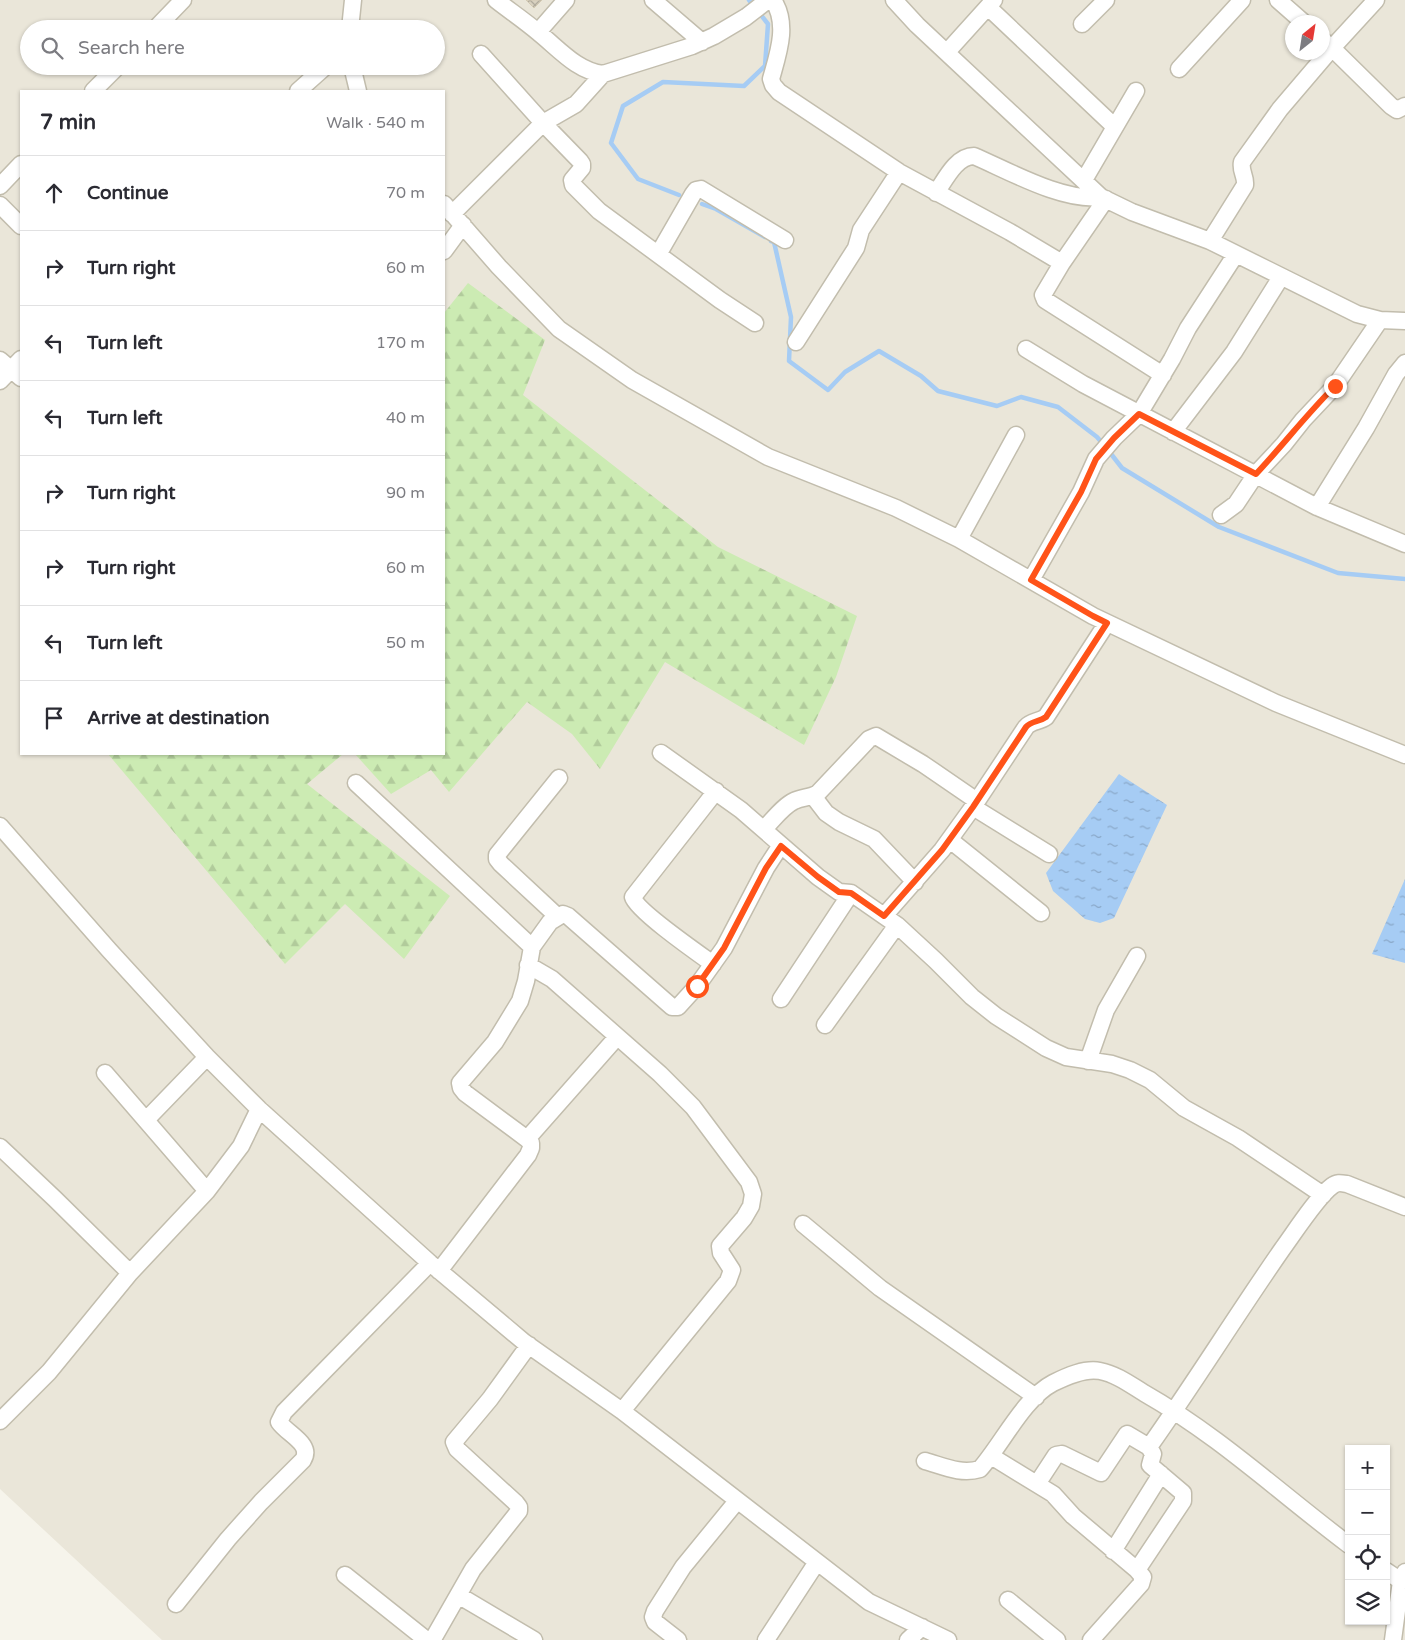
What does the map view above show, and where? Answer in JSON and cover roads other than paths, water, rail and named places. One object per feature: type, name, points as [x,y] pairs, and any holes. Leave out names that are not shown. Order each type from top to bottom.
[{"type":"street","points":[[164,20],[183,0]]},
{"type":"street","points":[[351,20],[353,0]]},
{"type":"street","points":[[496,0],[579,66],[592,73],[603,74],[702,42],[746,17],[769,0],[778,7],[781,23],[781,41],[771,79],[772,85],[779,92],[898,172],[1010,232],[1062,263]]},
{"type":"street","points":[[538,32],[566,0]]},
{"type":"street","points":[[653,0],[702,42]]},
{"type":"street","points":[[894,0],[917,24],[1104,198],[1132,212],[1210,241],[1357,314],[1380,320],[1405,321]]},
{"type":"street","points":[[1082,24],[1106,0]]},
{"type":"street","points":[[1179,69],[1242,0]]},
{"type":"street","points":[[1278,0],[1295,15]]},
{"type":"street","points":[[1330,41],[1376,0]]},
{"type":"street","points":[[947,52],[991,4],[1115,127]]},
{"type":"street","points":[[1330,47],[1396,110],[1405,106]]},
{"type":"street","points":[[481,54],[582,164],[582,168],[572,180],[573,185],[599,211],[720,300],[755,323]]},
{"type":"street","points":[[1210,241],[1245,185],[1240,168],[1242,162],[1315,60]]},
{"type":"street","points":[[445,247],[453,214],[543,123],[576,104],[603,74]]},
{"type":"street","points":[[94,90],[109,75]]},
{"type":"street","points":[[299,90],[316,75]]},
{"type":"street","points":[[354,75],[358,90]]},
{"type":"street","points":[[1084,180],[1136,92]]},
{"type":"street","points":[[936,193],[961,160],[967,156],[974,156],[1032,182],[1073,195],[1104,198]]},
{"type":"street","points":[[0,186],[20,165]]},
{"type":"street","points":[[796,342],[856,248],[861,230],[898,172]]},
{"type":"street","points":[[659,254],[693,194],[696,190],[701,189],[785,240]]},
{"type":"street","points":[[1104,198],[1043,296],[1045,300],[1163,375]]},
{"type":"street","points":[[0,205],[20,225]]},
{"type":"street","points":[[453,214],[499,268],[559,329],[632,380],[768,457],[896,508],[959,539],[1107,623],[1276,703],[1405,755]]},
{"type":"street","points":[[1031,580],[1081,492],[1096,459],[1139,414],[1163,375],[1188,328],[1236,254]]},
{"type":"street","points":[[1174,432],[1234,352],[1281,277]]},
{"type":"street","points":[[1221,515],[1236,504],[1256,474],[1335,386],[1380,320]]},
{"type":"street","points":[[1026,349],[1083,384],[1317,507],[1405,544]]},
{"type":"street","points":[[1317,507],[1366,428],[1396,374],[1405,363]]},
{"type":"street","points":[[959,539],[1016,436]]},
{"type":"street","points":[[825,1025],[915,882],[950,840],[1026,727],[1046,717],[1107,623]]},
{"type":"street","points":[[764,829],[789,804],[799,799],[813,796],[842,769],[869,739],[876,736],[924,764],[975,804],[1049,854]]},
{"type":"street","points":[[661,753],[716,791],[764,829],[818,877],[839,892],[851,893],[890,920],[936,961],[972,998],[996,1016],[1046,1048],[1066,1057],[1112,1064],[1150,1080],[1184,1108],[1210,1120],[1323,1196]]},
{"type":"street","points":[[558,916],[501,864],[497,859],[497,855],[559,778]]},
{"type":"street","points":[[356,783],[532,947]]},
{"type":"street","points":[[712,964],[667,930],[636,903],[633,897],[716,791]]},
{"type":"street","points":[[813,796],[826,813],[839,822],[874,839],[915,882]]},
{"type":"street","points":[[0,826],[109,950],[207,1057],[259,1109],[435,1267],[529,1345],[622,1411],[869,1602],[948,1640]]},
{"type":"street","points":[[950,840],[1041,914]]},
{"type":"street","points":[[176,1604],[228,1539],[306,1455],[306,1450],[279,1422],[284,1412],[435,1267],[528,1154],[531,1143],[465,1093],[460,1084],[495,1042],[520,1001],[526,981],[532,947],[550,922],[563,914],[568,916],[672,1006],[678,1007],[728,942],[766,868],[781,846]]},
{"type":"street","points":[[781,999],[851,893]]},
{"type":"street","points":[[1088,1061],[1106,1010],[1137,956]]},
{"type":"street","points":[[528,965],[552,980],[660,1074],[693,1107],[749,1182],[753,1194],[751,1206],[744,1218],[720,1246],[721,1253],[732,1270],[728,1281],[622,1411]]},
{"type":"street","points":[[527,1139],[617,1037]]},
{"type":"street","points":[[146,1120],[207,1057]]},
{"type":"street","points":[[105,1073],[207,1191]]},
{"type":"street","points":[[0,1421],[49,1372],[130,1273],[207,1191],[241,1146],[259,1109]]},
{"type":"street","points":[[0,1147],[130,1273]]},
{"type":"street","points":[[1149,1447],[1263,1277],[1332,1185],[1339,1182],[1347,1184],[1405,1207]]},
{"type":"street","points":[[802,1224],[880,1288],[1036,1397]]},
{"type":"street","points":[[345,1575],[429,1640],[433,1639],[473,1569],[519,1511],[516,1502],[457,1449],[454,1442],[490,1400],[529,1345]]},
{"type":"street","points":[[925,1461],[962,1472],[972,1472],[980,1469],[1019,1416],[1051,1384],[1070,1375],[1088,1371],[1100,1371],[1115,1376],[1175,1410],[1345,1542]]},
{"type":"street","points":[[1037,1484],[1056,1455],[1062,1454],[1101,1473],[1127,1434],[1149,1447],[1154,1454],[1150,1466],[1183,1493],[1183,1501],[1137,1570]]},
{"type":"street","points":[[991,1456],[1053,1494],[1073,1516],[1143,1577],[1141,1584],[1091,1640]]},
{"type":"street","points":[[1114,1551],[1161,1474]]},
{"type":"street","points":[[678,1640],[655,1622],[655,1612],[683,1567],[737,1501]]},
{"type":"street","points":[[766,1640],[817,1562]]},
{"type":"street","points":[[1390,1572],[1403,1576],[1393,1640]]},
{"type":"street","points":[[458,1595],[534,1640]]},
{"type":"street","points":[[1008,1600],[1057,1640]]},
{"type":"street","points":[[908,1640],[922,1627]]},
{"type":"water","points":[[1119,774],[1167,805],[1114,918],[1100,923],[1085,919],[1053,891],[1046,873]]},
{"type":"water","points":[[1405,879],[1405,963],[1372,954]]},
{"type":"waterway","points":[[679,195],[638,179],[611,143],[623,106],[663,82],[744,86],[765,66],[768,24],[749,0]]},
{"type":"waterway","points":[[702,204],[716,209],[765,237]]},
{"type":"waterway","points":[[771,241],[774,242],[791,317],[789,361],[828,390],[845,372],[879,351],[921,376],[938,391],[997,406],[1021,397],[1058,407],[1097,437],[1103,444]]},
{"type":"waterway","points":[[1108,450],[1122,468],[1219,527],[1338,573],[1405,579]]}]
